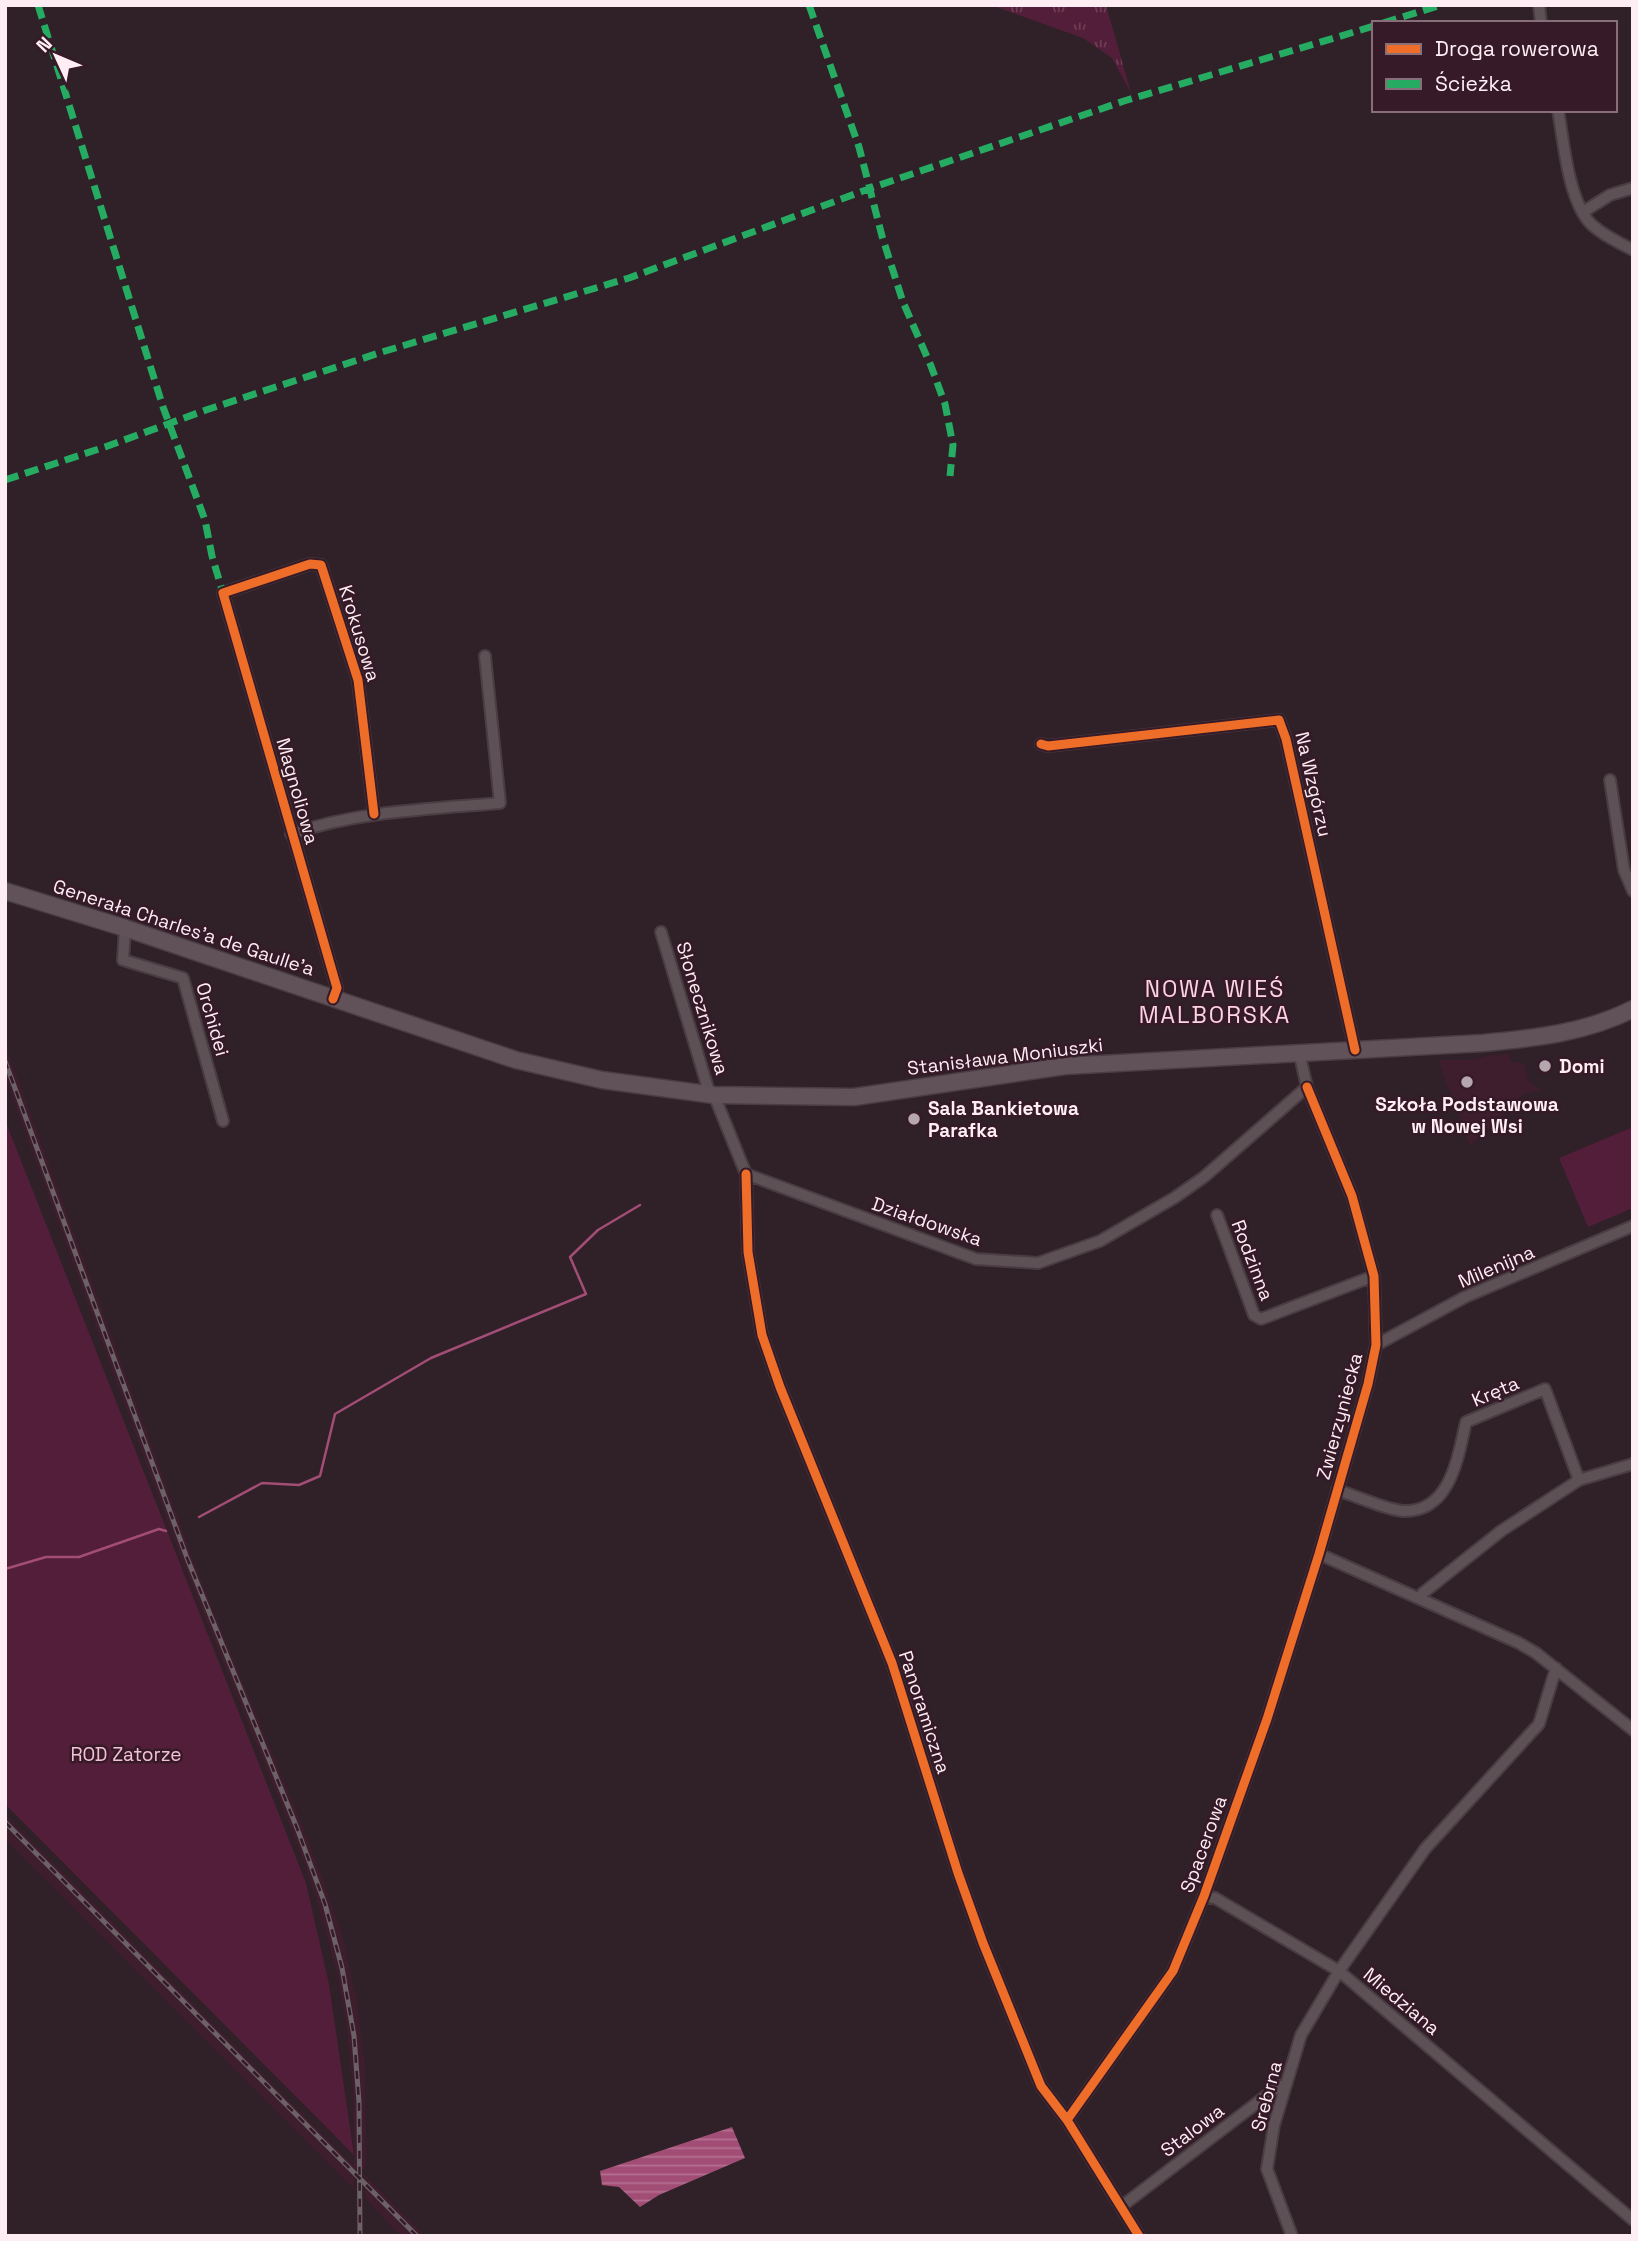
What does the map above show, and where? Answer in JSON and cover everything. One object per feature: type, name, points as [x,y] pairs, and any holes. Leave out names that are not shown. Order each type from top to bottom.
[{"type":"main road","name":"Generała Charles'a de Gaulle'a","points":[[5,891],[125,928],[516,1060],[602,1080],[712,1095]]},
{"type":"main road","name":"Stanisława Moniuszki","points":[[712,1095],[854,1097],[1065,1066],[1543,1037],[1582,1030],[1633,1009]]},
{"type":"street","points":[[1558,112],[1574,193],[1583,212],[1591,224],[1633,250]]},
{"type":"street","points":[[1583,212],[1610,195],[1633,188]]},
{"type":"street","name":"Krokusowa","points":[[223,593],[310,565],[321,565],[358,680],[374,814]]},
{"type":"street","name":"Magnoliowa","points":[[223,593],[337,988],[333,999]]},
{"type":"street","points":[[292,834],[323,823],[374,814],[500,803],[485,656]]},
{"type":"street","name":"Na Wzgórzu","points":[[1041,744],[1048,746],[1279,720],[1286,739],[1355,1050]]},
{"type":"street","points":[[1610,780],[1624,870],[1633,891]]},
{"type":"street","name":"Orchidei","points":[[125,928],[123,960],[183,978],[223,1121]]},
{"type":"street","name":"Słonecznikowa","points":[[661,932],[712,1095]]},
{"type":"street","points":[[1299,1052],[1307,1087]]},
{"type":"street","name":"Działdowska","points":[[747,1174],[976,1259],[1038,1263],[1100,1241],[1174,1198],[1204,1177],[1307,1087]]},
{"type":"street","name":"Zwierzyniecka","points":[[1307,1087],[1352,1196],[1374,1276],[1376,1345],[1368,1384],[1319,1555]]},
{"type":"street","points":[[712,1095],[747,1174]]},
{"type":"street","name":"Panoramiczna","points":[[747,1174],[748,1252],[762,1335],[780,1387],[892,1662],[958,1873],[983,1943],[1041,2086],[1067,2120],[1139,2236]]},
{"type":"street","name":"Rodzinna","points":[[1217,1215],[1254,1315],[1261,1319],[1374,1276]]},
{"type":"street","name":"Milenijna","points":[[1376,1345],[1465,1297],[1633,1226]]},
{"type":"street","name":"Kręta","points":[[1337,1490],[1403,1511],[1420,1509],[1434,1502],[1446,1489],[1457,1460],[1466,1422],[1545,1389],[1579,1480]]},
{"type":"street","points":[[1420,1599],[1423,1593],[1501,1531],[1579,1480],[1633,1464]]},
{"type":"street","points":[[1319,1555],[1519,1643],[1556,1668],[1633,1730]]},
{"type":"street","name":"Spacerowa","points":[[1067,2120],[1173,1971],[1204,1896],[1267,1719],[1319,1555]]},
{"type":"street","name":"Miedziana","points":[[1556,1668],[1539,1724],[1425,1849],[1339,1971],[1633,2220]]},
{"type":"street","points":[[1204,1896],[1215,1898],[1339,1971]]},
{"type":"street","name":"Srebrna","points":[[1292,2236],[1267,2169],[1274,2125],[1301,2035],[1339,1971]]},
{"type":"street","name":"Stalowa","points":[[1122,2206],[1279,2086],[1286,2087]]},
{"type":"shaded area","points":[[5,1044],[204,1588],[309,1842],[342,1934],[356,1996],[365,2066],[366,2161],[365,2169],[354,2170],[354,2189],[5,1839],[5,1814],[354,2166],[353,2089],[346,2022],[337,1973],[317,1901],[298,1846],[181,1559],[5,1076]]},
{"type":"shaded area","points":[[1509,1054],[1511,1062],[1524,1063],[1529,1081],[1541,1090],[1524,1094],[1470,1146],[1438,1060],[1473,1060],[1490,1055]]},
{"type":"shaded area","points":[[732,2127],[745,2158],[659,2195],[640,2207],[619,2187],[602,2185],[600,2171]]},
{"type":"shaded area","points":[[365,2175],[425,2236],[401,2236],[365,2198]]},
{"type":"green space","points":[[991,5],[1106,5],[1131,93],[1112,58],[1083,38]]},
{"type":"green space","name":"ROD Zatorze","points":[[5,1120],[306,1883],[329,1984],[354,2155],[5,1804]]},
{"type":"green space","points":[[1633,1127],[1633,1208],[1588,1227],[1559,1158]]},
{"type":"waterway","points":[[199,1517],[262,1483],[299,1485],[320,1476],[335,1414],[431,1358],[586,1294],[570,1257],[598,1230],[640,1205]]},
{"type":"waterway","points":[[5,1569],[46,1557],[79,1557],[159,1529],[166,1531]]},
{"type":"railway","points":[[5,1061],[187,1558],[297,1828],[325,1904],[342,1968],[354,2036],[359,2102],[360,2236]]},
{"type":"railway","points":[[5,1822],[417,2236]]},
{"type":"marked path","points":[[38,5],[163,407],[205,520],[223,593]]},
{"type":"marked path","points":[[809,5],[859,147],[882,236],[903,302],[945,404],[953,445],[950,476]]},
{"type":"marked path","points":[[1389,21],[1441,5]]},
{"type":"marked path","points":[[5,480],[382,352],[629,278],[871,188],[1124,101],[1372,27]]},
{"type":"cycle path","points":[[333,999],[337,988],[223,593],[310,564],[321,565],[358,680],[374,814]]},
{"type":"cycle path","points":[[1041,744],[1048,746],[1279,720],[1286,739],[1355,1050]]},
{"type":"cycle path","points":[[1067,2120],[1173,1971],[1204,1896],[1267,1719],[1319,1554],[1368,1384],[1376,1345],[1374,1276],[1352,1196],[1307,1087]]},
{"type":"cycle path","points":[[746,1174],[748,1252],[762,1335],[780,1387],[892,1663],[958,1873],[983,1943],[1041,2086],[1067,2120],[1139,2236]]},
{"type":"place","name":"Domi","points":[[1545,1066]]},
{"type":"place","name":"Szkoła Podstawowa w Nowej Wsi","points":[[1467,1082]]},
{"type":"place","name":"Sala Bankietowa Parafka","points":[[914,1119]]},
{"type":"district","name":"NOWA WIEŚ MALBORSKA","points":[[1215,1002]]}]
